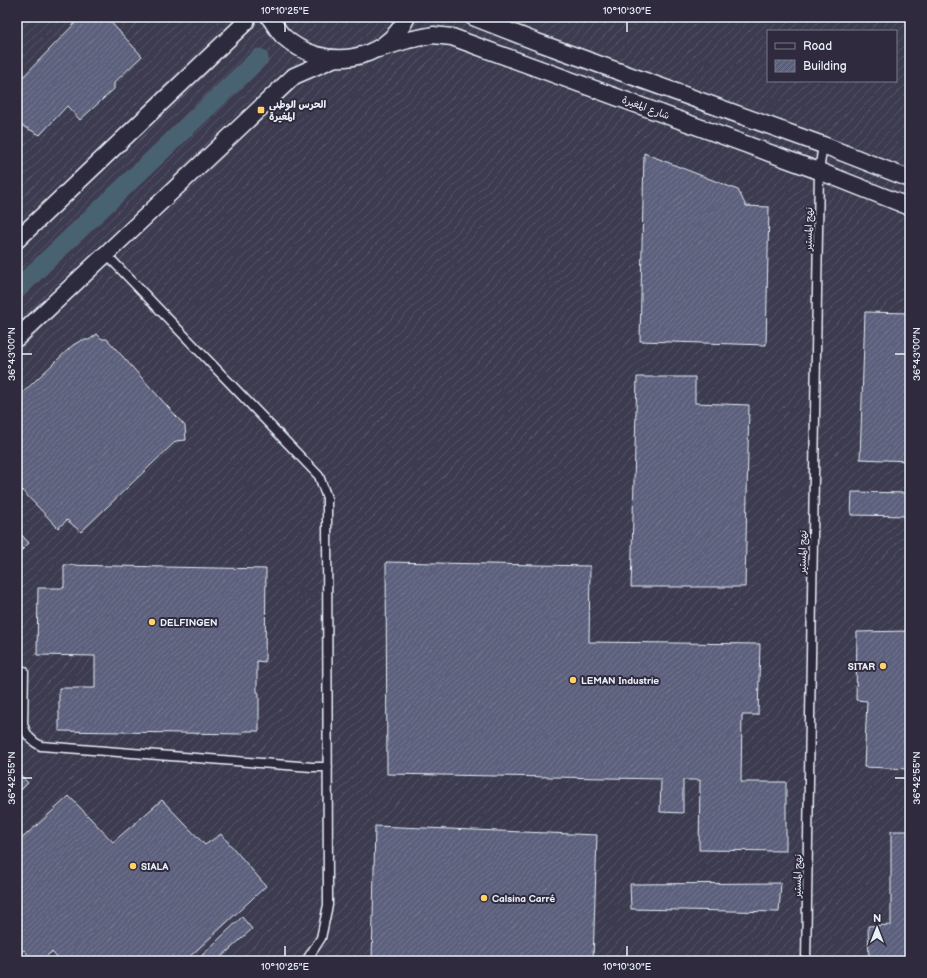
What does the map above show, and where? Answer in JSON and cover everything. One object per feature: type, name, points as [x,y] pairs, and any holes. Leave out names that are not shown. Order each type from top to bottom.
[{"type":"street","points":[[17,240],[246,22],[247,17]]},
{"type":"street","points":[[269,17],[283,37],[306,52],[333,59]]},
{"type":"street","points":[[378,49],[401,29],[407,17]]},
{"type":"street","points":[[473,17],[537,42],[823,145],[910,179]]},
{"type":"street","name":"شارع المغيرة","points":[[333,59],[356,57],[408,40],[427,36],[433,35],[452,37],[818,171],[910,207]]},
{"type":"street","points":[[17,338],[294,76],[333,59]]},
{"type":"lane","name":"نهج المستير","points":[[806,961],[818,171],[823,145]]},
{"type":"lane","points":[[106,254],[319,476],[327,498],[328,905],[321,938],[306,961]]},
{"type":"lane","points":[[24,671],[23,724],[25,732],[33,742],[41,746],[328,767]]},
{"type":"shaded area","points":[[17,17],[910,17],[910,961],[17,961]]},
{"type":"building","points":[[81,17],[106,17],[142,56],[114,83],[114,89],[80,120],[67,106],[40,135],[17,123],[17,83]]},
{"type":"building","points":[[644,153],[738,190],[746,206],[769,207],[766,345],[640,341]]},
{"type":"building","points":[[865,312],[910,313],[910,461],[860,459]]},
{"type":"building","points":[[97,334],[102,339],[107,339],[185,426],[186,440],[176,441],[81,532],[67,520],[58,528],[17,485],[17,398],[73,345],[82,340],[89,340]]},
{"type":"building","points":[[637,377],[695,377],[695,403],[749,405],[745,587],[631,587]]},
{"type":"building","points":[[852,492],[910,493],[910,516],[851,515]]},
{"type":"building","points":[[17,530],[29,543],[17,555]]},
{"type":"building","name":"LEMAN Industrie","points":[[386,562],[590,566],[589,642],[760,644],[758,715],[742,715],[741,782],[786,782],[786,851],[699,850],[700,780],[683,780],[683,813],[660,812],[661,779],[387,774]]},
{"type":"building","name":"DELFINGEN","points":[[64,565],[266,569],[265,662],[257,661],[259,731],[244,731],[242,734],[59,731],[59,688],[95,688],[95,656],[37,655],[38,588],[64,588]]},
{"type":"building","name":"SITAR","points":[[910,631],[910,769],[864,767],[867,701],[856,700],[857,632]]},
{"type":"building","points":[[17,771],[28,783],[17,794]]},
{"type":"building","name":"SIALA","points":[[69,796],[113,842],[162,800],[205,845],[221,834],[266,886],[185,961],[60,961],[52,952],[40,961],[34,961],[24,950],[17,956],[17,843]]},
{"type":"building","name":"Calsina Carré","points":[[375,826],[597,835],[593,961],[372,961]]},
{"type":"building","points":[[891,831],[910,831],[910,961],[869,961],[868,926],[891,925]]},
{"type":"building","points":[[781,883],[779,912],[631,909],[630,884]]},
{"type":"building","points":[[242,917],[252,929],[220,958],[223,961],[196,961]]},
{"type":"waterway","points":[[17,289],[259,58]]},
{"type":"place","name":"الحرس الوطني المغيرة","points":[[261,110]]},
{"type":"place","name":"DELFINGEN","points":[[152,622]]},
{"type":"place","name":"SITAR","points":[[883,666]]},
{"type":"place","name":"LEMAN Industrie","points":[[573,680]]},
{"type":"place","name":"SIALA","points":[[133,866]]},
{"type":"place","name":"Calsina Carré","points":[[484,898]]}]
